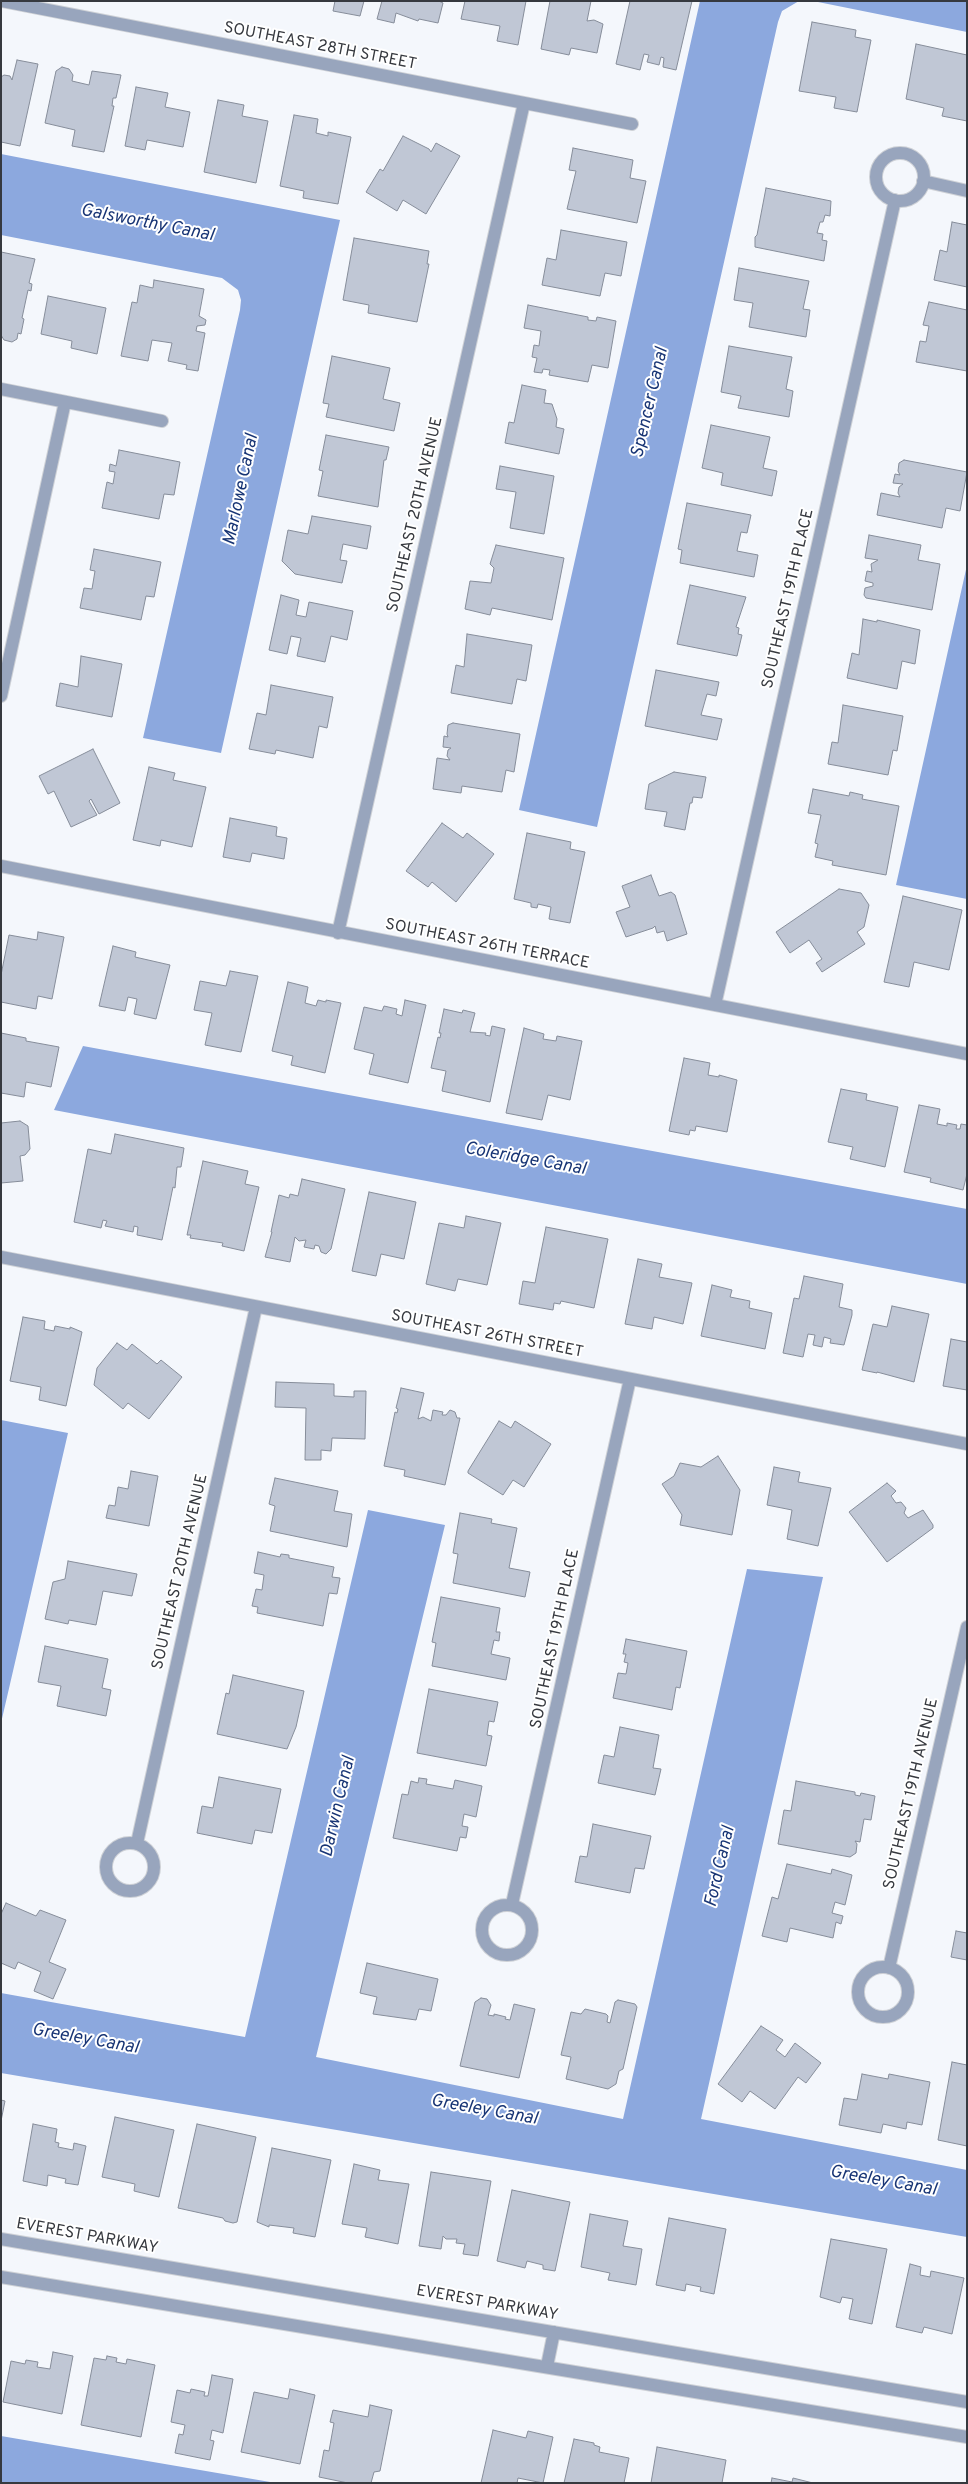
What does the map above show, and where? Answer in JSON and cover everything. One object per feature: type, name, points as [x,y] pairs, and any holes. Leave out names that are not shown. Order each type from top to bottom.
[{"type":"street","name":"SOUTHEAST 28TH STREET","points":[[2,1],[632,124]]},
{"type":"street","name":"SOUTHEAST 20TH AVENUE","points":[[338,933],[524,103]]},
{"type":"street","points":[[895,154],[911,156],[921,166],[923,181],[921,188],[910,198],[895,200],[887,198],[877,185],[877,169],[888,156],[895,154]]},
{"type":"street","points":[[923,181],[967,191]]},
{"type":"street","name":"SOUTHEAST 19TH PLACE","points":[[715,1005],[895,200]]},
{"type":"street","points":[[1,390],[162,420]]},
{"type":"street","points":[[1,696],[65,402]]},
{"type":"street","name":"SOUTHEAST 26TH TERRACE","points":[[1,866],[967,1054]]},
{"type":"street","name":"SOUTHEAST 26TH STREET","points":[[1,1257],[967,1444]]},
{"type":"street","name":"SOUTHEAST 20TH AVENUE","points":[[137,1843],[256,1307]]},
{"type":"street","name":"SOUTHEAST 19TH PLACE","points":[[512,1904],[630,1379]]},
{"type":"street","name":"SOUTHEAST 19TH AVENUE","points":[[890,1968],[967,1627]]},
{"type":"street","points":[[504,1904],[512,1904],[519,1907],[530,1917],[533,1932],[531,1939],[520,1952],[505,1955],[490,1948],[485,1942],[482,1926],[489,1912],[504,1904]]},
{"type":"street","name":"EVEREST PARKWAY","points":[[1,2240],[967,2402]]},
{"type":"street","points":[[1,2277],[547,2366],[967,2438]]},
{"type":"street","points":[[547,2366],[554,2332]]},
{"type":"water","name":"Spencer Canal","points":[[700,1],[799,1],[782,11],[778,22],[597,827],[519,810]]},
{"type":"water","points":[[813,1],[967,1],[967,32]]},
{"type":"water","points":[[1,154],[340,220],[221,753],[143,738],[240,310],[241,300],[238,290],[222,278],[1,235]]},
{"type":"water","points":[[967,565],[967,899],[896,885]]},
{"type":"water","name":"Coleridge Canal","points":[[83,1046],[967,1209],[967,1284],[54,1110]]},
{"type":"water","points":[[1,1420],[68,1433],[1,1723]]},
{"type":"water","points":[[368,1510],[445,1525],[316,2057],[623,2119],[747,1569],[823,1577],[701,2119],[967,2170],[967,2237],[1,2073],[1,1993],[245,2037]]},
{"type":"water","points":[[1,2436],[276,2483],[1,2483]]},
{"type":"building","points":[[335,1],[364,1],[360,16],[333,11]]},
{"type":"building","points":[[382,1],[439,1],[443,3],[438,23],[419,19],[418,21],[396,13],[394,23],[377,19]]},
{"type":"building","points":[[465,1],[526,1],[518,45],[497,41],[500,26],[461,19]]},
{"type":"building","points":[[550,1],[591,1],[587,21],[594,20],[603,24],[597,53],[571,48],[569,55],[541,49]]},
{"type":"building","points":[[630,1],[692,1],[676,70],[663,67],[664,58],[661,57],[659,65],[647,62],[649,55],[644,54],[640,70],[616,64]]},
{"type":"building","points":[[812,22],[856,30],[855,37],[871,40],[857,112],[834,108],[836,97],[799,91]]},
{"type":"building","points":[[916,44],[967,55],[967,121],[942,116],[944,108],[906,99]]},
{"type":"building","points":[[17,60],[38,64],[20,146],[1,142],[1,77],[4,75],[10,76],[12,80]]},
{"type":"building","points":[[62,67],[69,69],[73,75],[72,81],[89,85],[92,71],[121,75],[116,98],[113,98],[112,106],[114,106],[104,152],[72,146],[75,130],[45,123],[56,71]]},
{"type":"building","points":[[136,87],[168,93],[165,107],[190,112],[183,147],[147,140],[145,150],[125,146]]},
{"type":"building","points":[[218,100],[244,105],[242,116],[268,121],[256,183],[204,172]]},
{"type":"building","points":[[294,115],[318,119],[316,133],[328,136],[328,132],[351,137],[338,204],[303,198],[304,191],[280,186]]},
{"type":"building","points":[[403,136],[429,149],[431,152],[436,143],[460,156],[426,214],[403,200],[397,211],[366,192],[380,169],[383,171]]},
{"type":"building","points":[[573,148],[633,160],[630,178],[646,181],[637,223],[567,209],[576,171],[569,170]]},
{"type":"building","points":[[766,188],[831,201],[830,216],[825,215],[823,222],[820,222],[817,233],[823,234],[822,240],[827,241],[824,261],[755,247],[755,237],[757,235]]},
{"type":"building","points":[[952,222],[967,225],[967,287],[934,280],[940,250],[947,252]]},
{"type":"building","points":[[561,230],[627,242],[621,276],[605,273],[600,296],[542,285],[547,258],[556,260]]},
{"type":"building","points":[[354,238],[429,251],[427,264],[429,264],[417,322],[368,313],[369,305],[343,300]]},
{"type":"building","points":[[1,252],[35,259],[29,283],[32,284],[31,291],[28,290],[22,318],[24,319],[21,334],[18,333],[17,339],[12,342],[4,340],[1,335]]},
{"type":"building","points":[[739,268],[809,281],[803,309],[810,310],[806,337],[749,327],[753,303],[734,300]]},
{"type":"building","points":[[154,280],[204,289],[199,316],[206,320],[205,325],[197,326],[196,331],[205,333],[198,371],[186,369],[187,365],[168,361],[172,343],[152,340],[148,361],[121,356],[132,302],[137,303],[140,285],[153,288]]},
{"type":"building","points":[[48,296],[106,308],[97,354],[71,348],[72,341],[41,334]]},
{"type":"building","points":[[929,302],[967,310],[967,371],[916,362],[920,341],[926,342],[929,326],[923,325]]},
{"type":"building","points":[[528,305],[588,317],[588,320],[596,321],[597,317],[616,321],[608,368],[592,365],[588,382],[549,375],[550,370],[543,369],[542,373],[534,372],[537,358],[532,357],[534,345],[539,346],[541,331],[524,328]]},
{"type":"building","points":[[729,346],[792,357],[786,389],[793,391],[789,417],[738,408],[741,396],[721,392]]},
{"type":"building","points":[[332,356],[390,368],[383,399],[400,403],[394,431],[326,417],[329,404],[323,403]]},
{"type":"building","points":[[522,385],[546,390],[544,403],[552,404],[557,419],[556,427],[564,429],[559,454],[505,443],[509,422],[514,423]]},
{"type":"building","points":[[711,425],[770,437],[763,468],[777,471],[772,496],[721,485],[723,473],[702,468]]},
{"type":"building","points":[[326,435],[389,447],[386,460],[384,460],[378,507],[318,496],[323,471],[319,470]]},
{"type":"building","points":[[119,450],[180,462],[174,495],[164,494],[159,519],[102,508],[107,482],[113,484],[115,472],[109,471],[110,464],[116,466]]},
{"type":"building","points":[[904,460],[967,472],[960,511],[946,508],[942,528],[877,515],[881,493],[900,497],[898,493],[899,487],[903,484],[893,483],[895,474],[900,475],[898,471],[899,463]]},
{"type":"building","points":[[500,466],[554,476],[544,534],[510,528],[516,492],[496,489]]},
{"type":"building","points":[[687,503],[751,515],[747,533],[741,532],[737,551],[758,555],[754,577],[680,563],[682,550],[678,549]]},
{"type":"building","points":[[312,516],[371,526],[367,549],[343,544],[340,560],[347,561],[342,583],[295,574],[282,561],[288,530],[308,534]]},
{"type":"building","points":[[869,535],[921,545],[918,560],[940,564],[932,610],[866,598],[864,595],[865,588],[873,586],[873,583],[865,581],[867,571],[872,572],[871,564],[878,560],[865,558]]},
{"type":"building","points":[[496,545],[564,558],[552,620],[492,608],[490,615],[465,609],[470,581],[491,583],[494,568],[490,564]]},
{"type":"building","points":[[94,549],[161,562],[154,597],[146,596],[141,620],[80,608],[84,588],[92,589],[95,571],[90,570]]},
{"type":"building","points":[[690,585],[746,597],[736,627],[739,628],[738,634],[742,635],[737,656],[677,644]]},
{"type":"building","points":[[281,595],[299,600],[296,615],[306,617],[309,602],[353,611],[347,640],[331,636],[325,662],[297,656],[301,638],[291,636],[287,654],[269,650]]},
{"type":"building","points":[[863,619],[877,622],[877,620],[920,630],[915,664],[902,661],[897,689],[847,678],[852,653],[859,655]]},
{"type":"building","points":[[467,634],[532,645],[526,681],[517,679],[512,704],[451,693],[456,665],[464,667]]},
{"type":"building","points":[[81,656],[122,664],[112,717],[56,706],[60,683],[78,687]]},
{"type":"building","points":[[656,670],[719,682],[716,696],[707,694],[701,715],[722,719],[717,740],[645,726]]},
{"type":"building","points":[[271,685],[333,697],[327,728],[319,726],[313,758],[276,750],[275,754],[249,749],[257,713],[266,715]]},
{"type":"building","points":[[843,705],[903,716],[897,751],[893,750],[888,775],[828,764],[832,742],[838,743]]},
{"type":"building","points":[[453,723],[520,734],[514,772],[506,770],[502,792],[462,786],[461,793],[433,789],[437,758],[450,760],[447,756],[448,750],[451,748],[443,747],[444,736],[448,737],[448,725]]},
{"type":"building","points":[[93,749],[120,803],[99,814],[91,799],[89,801],[97,815],[71,827],[54,791],[48,794],[39,776]]},
{"type":"building","points":[[149,767],[175,773],[173,780],[206,787],[192,847],[161,840],[160,846],[133,840]]},
{"type":"building","points":[[674,772],[706,777],[702,798],[693,797],[692,803],[690,803],[685,830],[664,826],[667,812],[645,809],[649,784]]},
{"type":"building","points":[[813,789],[849,796],[850,792],[863,795],[862,799],[899,806],[886,875],[832,865],[833,861],[815,857],[818,844],[815,843],[821,815],[808,813]]},
{"type":"building","points":[[230,818],[277,827],[276,836],[287,838],[284,859],[252,853],[250,862],[223,857]]},
{"type":"building","points":[[442,823],[463,838],[467,833],[494,854],[456,902],[432,882],[428,887],[406,871]]},
{"type":"building","points":[[527,833],[571,842],[570,849],[585,852],[570,923],[549,919],[551,907],[538,904],[537,908],[531,907],[531,903],[514,899]]},
{"type":"building","points":[[651,875],[659,896],[671,892],[675,895],[687,934],[667,941],[664,931],[657,933],[655,926],[626,937],[616,912],[630,907],[622,886]]},
{"type":"building","points":[[839,889],[861,893],[869,905],[864,927],[857,932],[865,944],[822,972],[816,963],[822,959],[809,940],[790,953],[776,932]]},
{"type":"building","points":[[903,896],[962,910],[949,970],[914,962],[909,987],[884,982]]},
{"type":"building","points":[[38,932],[64,937],[52,999],[38,996],[36,1009],[1,1002],[1,975],[9,935],[37,940]]},
{"type":"building","points":[[113,946],[136,952],[135,957],[170,965],[156,1019],[134,1014],[137,999],[128,997],[125,1011],[99,1006]]},
{"type":"building","points":[[230,971],[258,976],[241,1052],[205,1045],[212,1013],[194,1010],[200,981],[226,986]]},
{"type":"building","points":[[288,982],[308,987],[305,1003],[316,1006],[318,1000],[326,1002],[326,1000],[341,1003],[325,1073],[291,1065],[293,1056],[272,1051]]},
{"type":"building","points":[[405,1000],[426,1005],[408,1083],[369,1074],[374,1054],[354,1049],[364,1007],[382,1011],[384,1006],[397,1009],[396,1014],[402,1016]]},
{"type":"building","points":[[444,1009],[462,1013],[463,1010],[475,1013],[470,1032],[486,1033],[485,1035],[490,1036],[492,1026],[505,1029],[490,1102],[442,1091],[446,1071],[431,1068],[438,1037],[440,1038],[441,1033],[439,1033]]},
{"type":"building","points":[[524,1028],[544,1034],[543,1039],[556,1041],[557,1036],[582,1041],[570,1100],[548,1095],[542,1120],[506,1113]]},
{"type":"building","points":[[1,1033],[26,1038],[26,1041],[59,1047],[51,1087],[26,1082],[24,1097],[1,1093]]},
{"type":"building","points":[[684,1058],[710,1063],[708,1075],[719,1077],[719,1075],[737,1080],[727,1132],[696,1126],[695,1131],[690,1130],[689,1135],[669,1131]]},
{"type":"building","points":[[841,1089],[867,1094],[866,1100],[898,1107],[885,1167],[850,1159],[853,1147],[828,1142]]},
{"type":"building","points":[[919,1105],[940,1109],[937,1124],[957,1125],[956,1129],[960,1129],[961,1124],[967,1125],[967,1174],[963,1190],[930,1182],[931,1178],[904,1172]]},
{"type":"building","points":[[20,1121],[28,1126],[30,1149],[25,1155],[20,1156],[23,1181],[1,1183],[1,1123]]},
{"type":"building","points":[[115,1134],[184,1148],[181,1167],[177,1167],[175,1188],[173,1187],[162,1240],[137,1235],[138,1227],[134,1226],[133,1232],[105,1226],[107,1221],[103,1220],[101,1228],[74,1222],[88,1149],[111,1154]]},
{"type":"building","points":[[203,1161],[248,1171],[245,1184],[259,1187],[244,1251],[222,1246],[223,1243],[190,1238],[191,1235],[187,1235]]},
{"type":"building","points":[[302,1179],[345,1189],[331,1249],[326,1254],[321,1252],[319,1246],[315,1245],[314,1249],[304,1247],[306,1240],[299,1241],[295,1237],[290,1262],[265,1257],[279,1195],[289,1198],[290,1194],[298,1196]]},
{"type":"building","points":[[369,1192],[416,1202],[404,1259],[381,1254],[376,1276],[352,1271]]},
{"type":"building","points":[[466,1216],[501,1223],[487,1285],[458,1279],[455,1291],[426,1284],[439,1223],[464,1228]]},
{"type":"building","points":[[546,1227],[608,1239],[594,1308],[561,1301],[560,1304],[554,1303],[553,1310],[519,1304],[523,1281],[535,1283]]},
{"type":"building","points":[[638,1259],[662,1264],[659,1277],[692,1283],[683,1324],[654,1317],[652,1329],[625,1324]]},
{"type":"building","points":[[804,1276],[843,1284],[839,1307],[852,1310],[852,1315],[844,1345],[830,1343],[831,1339],[824,1337],[822,1347],[813,1345],[815,1335],[808,1334],[803,1357],[783,1353],[794,1298],[799,1299]]},
{"type":"building","points":[[712,1285],[732,1290],[730,1297],[750,1301],[749,1308],[772,1313],[765,1349],[701,1336]]},
{"type":"building","points":[[892,1306],[929,1314],[914,1382],[862,1370],[873,1324],[887,1327]]},
{"type":"building","points":[[23,1317],[45,1321],[44,1329],[54,1331],[55,1326],[70,1329],[70,1327],[82,1332],[66,1406],[39,1400],[41,1387],[10,1381]]},
{"type":"building","points":[[951,1339],[967,1342],[967,1390],[943,1386]]},
{"type":"building","points":[[117,1343],[127,1350],[132,1344],[157,1364],[161,1360],[182,1377],[149,1419],[128,1403],[123,1409],[94,1385],[97,1368]]},
{"type":"building","points":[[276,1382],[334,1384],[334,1396],[354,1397],[354,1391],[366,1391],[365,1439],[332,1438],[331,1451],[321,1450],[321,1460],[305,1460],[306,1408],[275,1407]]},
{"type":"building","points":[[401,1388],[424,1393],[418,1419],[423,1417],[431,1421],[433,1410],[443,1412],[442,1415],[446,1415],[450,1410],[455,1412],[457,1418],[460,1418],[445,1485],[404,1476],[405,1470],[384,1466],[395,1412],[397,1413],[398,1409],[396,1408]]},
{"type":"building","points":[[499,1421],[511,1428],[515,1421],[551,1444],[524,1487],[513,1480],[503,1495],[468,1473]]},
{"type":"building","points":[[718,1456],[740,1490],[732,1535],[680,1525],[682,1515],[662,1484],[674,1476],[680,1463],[701,1467]]},
{"type":"building","points":[[774,1467],[800,1472],[798,1482],[831,1488],[818,1546],[787,1539],[792,1510],[767,1505]]},
{"type":"building","points":[[131,1471],[158,1476],[149,1526],[106,1518],[109,1505],[115,1506],[118,1487],[128,1489]]},
{"type":"building","points":[[275,1478],[338,1491],[334,1511],[352,1514],[347,1547],[270,1531],[275,1506],[269,1504]]},
{"type":"building","points":[[887,1483],[896,1491],[891,1496],[896,1503],[901,1502],[906,1508],[904,1513],[908,1518],[923,1510],[933,1528],[887,1562],[849,1512]]},
{"type":"building","points":[[460,1513],[492,1519],[491,1523],[517,1528],[509,1568],[530,1572],[525,1597],[453,1583],[458,1554],[453,1553]]},
{"type":"building","points":[[258,1552],[280,1557],[281,1554],[289,1555],[289,1558],[334,1567],[332,1577],[340,1578],[337,1594],[329,1593],[323,1626],[257,1613],[258,1607],[252,1606],[256,1589],[262,1590],[264,1575],[254,1573]]},
{"type":"building","points":[[68,1561],[137,1574],[132,1596],[103,1591],[96,1625],[69,1620],[68,1624],[45,1619],[53,1582],[65,1579]]},
{"type":"building","points":[[441,1597],[500,1608],[496,1632],[500,1632],[499,1641],[494,1640],[491,1654],[510,1658],[506,1680],[432,1666],[436,1643],[432,1642]]},
{"type":"building","points":[[626,1639],[687,1651],[680,1688],[676,1687],[672,1710],[613,1698],[618,1673],[626,1674],[628,1663],[624,1662],[626,1654],[623,1654]]},
{"type":"building","points":[[45,1646],[108,1659],[102,1688],[111,1690],[106,1716],[57,1706],[61,1686],[38,1682]]},
{"type":"building","points":[[233,1675],[304,1691],[296,1727],[287,1749],[217,1734],[226,1693],[229,1694]]},
{"type":"building","points":[[429,1689],[498,1702],[494,1722],[489,1721],[487,1735],[492,1736],[486,1766],[417,1753]]},
{"type":"building","points":[[620,1727],[659,1735],[653,1768],[661,1769],[655,1795],[598,1783],[604,1755],[614,1757]]},
{"type":"building","points":[[219,1777],[281,1789],[272,1833],[255,1830],[252,1844],[197,1833],[202,1806],[213,1808]]},
{"type":"building","points":[[419,1778],[427,1779],[426,1784],[453,1789],[455,1780],[482,1786],[476,1817],[464,1814],[462,1826],[468,1827],[466,1838],[460,1837],[457,1851],[393,1838],[402,1794],[408,1795],[411,1781],[418,1783]]},
{"type":"building","points":[[796,1781],[855,1792],[855,1795],[860,1796],[861,1793],[875,1796],[871,1820],[864,1819],[860,1842],[855,1841],[857,1844],[856,1853],[850,1857],[778,1844],[784,1810],[791,1811]]},
{"type":"building","points":[[593,1824],[651,1836],[644,1869],[635,1868],[630,1893],[575,1882],[580,1856],[587,1857]]},
{"type":"building","points":[[787,1864],[831,1874],[832,1869],[852,1875],[845,1905],[835,1902],[832,1913],[843,1916],[841,1924],[836,1922],[833,1938],[790,1928],[787,1942],[762,1936],[772,1897],[778,1899]]},
{"type":"building","points":[[6,1903],[36,1916],[40,1910],[66,1920],[49,1962],[66,1969],[53,1999],[34,1991],[41,1972],[18,1962],[15,1969],[1,1963],[1,1914]]},
{"type":"building","points":[[956,1931],[967,1933],[967,1960],[951,1957]]},
{"type":"building","points":[[367,1963],[438,1979],[431,2011],[419,2009],[416,2020],[373,2014],[377,1997],[360,1993]]},
{"type":"building","points":[[481,1998],[487,1999],[491,2005],[488,2015],[494,2016],[494,2014],[506,2017],[505,2019],[510,2020],[514,2004],[535,2009],[519,2078],[460,2066],[475,2002]]},
{"type":"building","points":[[618,2000],[635,2004],[637,2007],[623,2069],[619,2071],[616,2084],[608,2089],[566,2079],[571,2057],[561,2055],[571,2012],[581,2014],[585,2009],[606,2014],[608,2016],[607,2022],[610,2023],[615,2002]]},
{"type":"building","points":[[761,2026],[783,2040],[776,2050],[785,2057],[795,2043],[821,2063],[806,2083],[798,2077],[775,2109],[750,2091],[742,2102],[718,2084]]},
{"type":"building","points":[[952,2062],[967,2065],[967,2146],[938,2140]]},
{"type":"building","points":[[862,2074],[888,2079],[889,2074],[930,2082],[922,2125],[907,2122],[906,2129],[883,2124],[881,2133],[839,2125],[844,2098],[857,2100]]},
{"type":"building","points":[[1,2100],[5,2101],[1,2121]]},
{"type":"building","points":[[115,2117],[174,2130],[159,2197],[134,2191],[135,2184],[102,2177]]},
{"type":"building","points":[[33,2124],[57,2129],[55,2142],[59,2143],[58,2147],[73,2150],[74,2143],[86,2146],[78,2185],[65,2183],[66,2179],[48,2175],[47,2186],[23,2181]]},
{"type":"building","points":[[197,2124],[256,2137],[237,2222],[233,2223],[225,2221],[223,2218],[178,2208]]},
{"type":"building","points":[[272,2148],[331,2160],[315,2237],[293,2233],[294,2228],[269,2225],[269,2227],[257,2222]]},
{"type":"building","points":[[354,2164],[380,2170],[378,2180],[409,2184],[398,2244],[365,2237],[367,2228],[342,2224]]},
{"type":"building","points":[[431,2172],[491,2181],[478,2256],[463,2254],[465,2244],[456,2243],[457,2239],[446,2239],[443,2236],[441,2249],[419,2246]]},
{"type":"building","points":[[512,2190],[570,2202],[555,2271],[543,2269],[543,2265],[527,2261],[525,2268],[497,2261]]},
{"type":"building","points":[[590,2214],[628,2221],[623,2246],[642,2249],[636,2285],[608,2280],[610,2273],[581,2267]]},
{"type":"building","points":[[669,2218],[726,2229],[714,2294],[700,2291],[701,2287],[686,2284],[685,2291],[656,2285]]},
{"type":"building","points":[[831,2239],[887,2249],[872,2324],[849,2319],[853,2299],[842,2297],[840,2303],[820,2297]]},
{"type":"building","points":[[910,2264],[921,2267],[920,2275],[930,2277],[931,2271],[964,2278],[952,2334],[924,2327],[922,2333],[896,2327]]},
{"type":"building","points":[[53,2352],[73,2356],[62,2414],[3,2402],[11,2361],[25,2364],[26,2360],[38,2362],[37,2367],[50,2369]]},
{"type":"building","points":[[107,2356],[117,2358],[116,2362],[126,2364],[127,2359],[155,2365],[141,2437],[81,2425],[94,2358],[106,2360]]},
{"type":"building","points":[[212,2375],[233,2379],[223,2433],[212,2430],[210,2440],[214,2441],[210,2460],[175,2453],[179,2434],[183,2435],[185,2425],[171,2422],[177,2390],[190,2393],[191,2389],[205,2392],[204,2396],[208,2396]]},
{"type":"building","points":[[290,2389],[315,2395],[300,2464],[241,2452],[254,2392],[288,2399]]},
{"type":"building","points":[[370,2405],[392,2410],[380,2471],[374,2472],[371,2483],[348,2483],[319,2477],[324,2450],[329,2451],[334,2423],[330,2422],[333,2410],[368,2417]]},
{"type":"building","points":[[493,2430],[526,2438],[528,2431],[553,2437],[543,2483],[518,2478],[517,2483],[481,2483]]},
{"type":"building","points":[[574,2439],[594,2443],[594,2445],[600,2447],[599,2452],[629,2458],[624,2483],[564,2483]]},
{"type":"building","points":[[657,2447],[726,2460],[722,2483],[651,2483]]},
{"type":"building","points":[[772,2478],[792,2482],[793,2478],[813,2483],[771,2483]]},
{"type":"water label","name":"Galsworthy Canal","points":[[147,224]]},
{"type":"water label","name":"Marlowe Canal","points":[[242,490]]},
{"type":"water label","name":"Darwin Canal","points":[[339,1807]]},
{"type":"water label","name":"Ford Canal","points":[[721,1867]]},
{"type":"water label","name":"Greeley Canal","points":[[85,2040]]},
{"type":"water label","name":"Greeley Canal","points":[[484,2111]]},
{"type":"water label","name":"Greeley Canal","points":[[883,2182]]}]
